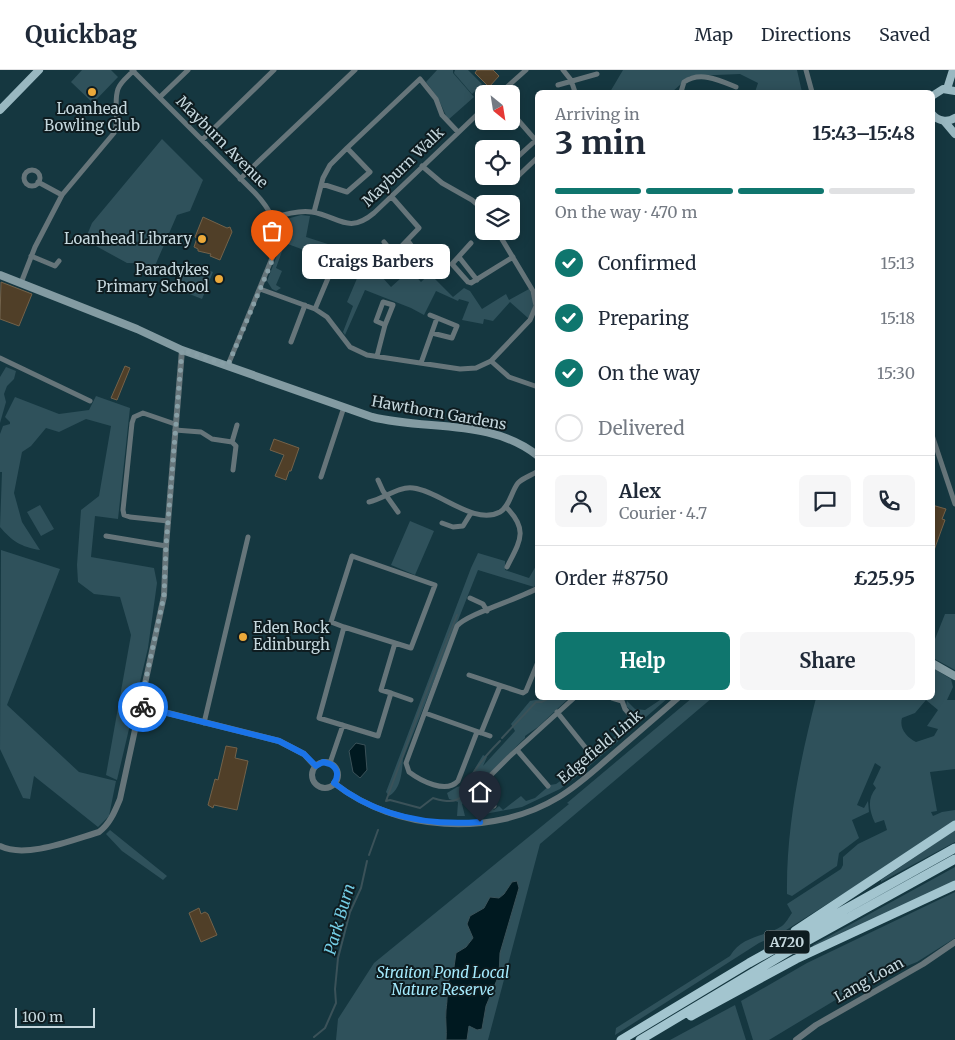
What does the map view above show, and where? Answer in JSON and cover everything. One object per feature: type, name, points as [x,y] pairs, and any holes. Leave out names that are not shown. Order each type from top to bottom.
[{"type":"highway","points":[[750,963],[955,825]]},
{"type":"highway","name":"A720","points":[[621,1040],[750,963],[955,848]]},
{"type":"highway","name":"A720","points":[[640,1040],[766,965],[955,859]]},
{"type":"highway","points":[[646,1040],[796,959],[955,885]]},
{"type":"main road","points":[[0,110],[39,70]]},
{"type":"main road","points":[[935,93],[951,90],[953,70]]},
{"type":"main road","points":[[935,117],[944,121],[955,134]]},
{"type":"main road","points":[[944,121],[955,118]]},
{"type":"main road","name":"Hawthorn Gardens","points":[[0,275],[182,350],[344,407],[389,422],[484,431],[515,441],[535,454]]},
{"type":"main road","points":[[935,665],[955,676]]},
{"type":"street","points":[[21,283],[31,256],[62,195],[114,133],[118,120],[116,97],[118,88],[133,70]]},
{"type":"street","name":"Mayburn Avenue","points":[[133,70],[263,202],[274,218],[277,231],[277,246],[228,365]]},
{"type":"street","points":[[160,97],[188,70]]},
{"type":"street","points":[[202,140],[274,70]]},
{"type":"street","points":[[240,179],[355,70]]},
{"type":"street","points":[[509,85],[526,70]]},
{"type":"street","points":[[563,70],[571,80],[574,90]]},
{"type":"street","points":[[806,70],[811,90]]},
{"type":"street","points":[[558,85],[597,74]]},
{"type":"street","points":[[682,90],[684,82],[691,77],[708,77],[736,87]]},
{"type":"street","points":[[314,212],[330,164],[420,78],[436,98],[442,115],[458,132]]},
{"type":"street","name":"Mayburn Walk","points":[[274,218],[303,211],[314,212],[345,224],[352,224],[366,219],[475,116]]},
{"type":"street","points":[[520,123],[535,141]]},
{"type":"street","points":[[520,156],[535,143]]},
{"type":"street","points":[[322,184],[346,192],[370,172],[347,148]]},
{"type":"street","points":[[520,174],[535,160]]},
{"type":"street","points":[[422,166],[442,183],[475,202]]},
{"type":"street","points":[[38,182],[62,195]]},
{"type":"street","points":[[391,196],[418,225],[418,231],[394,254]]},
{"type":"street","points":[[503,240],[533,291],[535,301]]},
{"type":"street","points":[[404,265],[416,252],[408,241]]},
{"type":"street","points":[[384,242],[409,272]]},
{"type":"street","points":[[471,243],[452,264],[471,283],[513,257]]},
{"type":"street","points":[[31,256],[55,266],[59,261]]},
{"type":"street","points":[[459,257],[477,280]]},
{"type":"street","points":[[315,309],[334,264]]},
{"type":"street","points":[[260,289],[315,309],[327,317],[350,347],[367,355],[468,370],[491,361],[530,320],[535,308]]},
{"type":"street","points":[[291,342],[304,305]]},
{"type":"street","points":[[430,315],[457,326],[452,338],[432,333]]},
{"type":"street","points":[[421,363],[437,318]]},
{"type":"street","points":[[377,356],[385,325]]},
{"type":"street","points":[[0,846],[8,850],[39,848],[99,832],[105,828],[120,798],[143,707],[164,596],[166,546],[182,350]]},
{"type":"street","points":[[1,359],[90,400]]},
{"type":"street","points":[[491,361],[509,377],[535,386]]},
{"type":"street","points":[[321,477],[344,407]]},
{"type":"street","points":[[168,521],[124,515],[123,510],[134,417],[143,413],[175,427],[201,432],[212,440],[232,442],[236,446],[233,470]]},
{"type":"street","points":[[232,442],[237,425]]},
{"type":"street","points":[[935,444],[955,504]]},
{"type":"street","points":[[369,502],[408,488],[420,489],[471,513],[488,516],[501,512],[506,507],[517,485],[523,479],[535,473]]},
{"type":"street","points":[[378,480],[386,496],[398,512]]},
{"type":"street","points":[[506,507],[514,515],[521,528],[519,543],[508,563]]},
{"type":"street","points":[[442,523],[453,527],[463,526],[471,513]]},
{"type":"street","points":[[112,544],[110,537],[166,546]]},
{"type":"street","points":[[204,723],[248,537]]},
{"type":"street","points":[[352,556],[435,584],[411,648],[396,643],[331,622],[352,556]]},
{"type":"street","points":[[500,686],[458,781],[449,788],[414,776],[406,767],[406,763],[458,626],[466,619],[535,590]]},
{"type":"street","points":[[470,598],[483,604],[487,611]]},
{"type":"street","points":[[344,626],[319,718],[378,736],[391,693]]},
{"type":"street","points":[[396,643],[381,690],[411,700]]},
{"type":"street","points":[[469,675],[523,693],[526,691],[535,669]]},
{"type":"street","points":[[473,792],[556,712],[571,700]]},
{"type":"street","points":[[624,700],[625,709],[633,718]]},
{"type":"street","name":"Edgefield Link","points":[[316,766],[312,777],[316,784],[324,787],[334,783],[354,797],[374,807],[414,820],[462,824],[513,817],[541,807],[573,788],[676,700]]},
{"type":"street","points":[[143,707],[266,737],[292,746],[304,754],[316,766],[323,762],[330,764],[337,771],[334,783]]},
{"type":"street","points":[[556,712],[589,752]]},
{"type":"street","points":[[425,713],[490,736]]},
{"type":"street","points":[[330,764],[343,725]]},
{"type":"street","points":[[339,736],[353,728]]},
{"type":"street","points":[[517,750],[548,786]]},
{"type":"street","points":[[479,787],[494,806]]},
{"type":"street","name":"Lang Loan","points":[[796,1040],[824,1020],[923,964],[955,942]]},
{"type":"green space","name":"Loanhead Bowling Club","points":[[82,70],[111,70],[118,77],[93,103],[71,82]]},
{"type":"green space","points":[[437,70],[453,70],[453,73],[474,97],[448,120],[438,98],[426,82]]},
{"type":"green space","points":[[455,70],[468,70],[482,84],[475,85],[475,91],[472,94],[454,73]]},
{"type":"green space","points":[[623,70],[797,70],[802,90],[756,90],[758,83],[740,74],[690,76],[674,90],[611,90]]},
{"type":"green space","points":[[162,139],[203,180],[190,211],[177,215],[154,268],[137,263],[127,263],[85,240],[92,223]]},
{"type":"green space","points":[[301,215],[310,216],[306,237],[362,255],[391,287],[410,270],[421,282],[443,261],[447,265],[434,278],[453,297],[464,288],[470,291],[482,309],[506,294],[509,300],[529,289],[533,300],[532,311],[528,318],[510,302],[493,321],[484,319],[483,324],[462,320],[469,302],[459,299],[458,301],[436,291],[424,315],[365,290],[345,335],[343,332],[353,306],[347,302],[361,269],[306,247],[304,250],[285,243],[276,268],[282,271],[276,285],[281,288],[276,291],[272,289],[267,281],[281,245],[279,226],[283,220]]},
{"type":"green space","points":[[187,262],[213,272],[202,299],[177,289]]},
{"type":"green space","points":[[6,367],[16,371],[14,379],[7,386],[4,394],[6,402],[0,423],[0,377]]},
{"type":"green space","points":[[96,396],[130,408],[118,519],[95,516],[91,557],[154,568],[157,583],[148,648],[117,780],[106,775],[131,635],[120,597],[94,594],[78,582],[77,565],[81,510],[99,496],[111,426],[86,419],[59,432],[46,428],[31,446],[22,452],[14,493],[22,522],[40,550],[17,543],[0,527],[2,472],[0,472],[0,434],[3,426],[10,424],[5,417],[15,397],[59,414],[89,410]]},
{"type":"green space","points":[[40,505],[54,529],[41,536],[27,512]]},
{"type":"green space","points":[[410,521],[434,531],[415,575],[391,565]]},
{"type":"green space","points":[[1,550],[60,569],[7,705],[79,772],[116,781],[109,816],[98,827],[34,776],[30,799],[23,798],[0,749]]},
{"type":"green space","points":[[478,553],[505,561],[505,570],[529,578],[535,568],[535,586],[534,587],[478,570],[403,759],[398,785],[389,796],[386,792]]},
{"type":"green space","points":[[945,614],[955,614],[955,670],[935,659],[935,639]]},
{"type":"green space","points":[[935,669],[951,679],[953,687],[947,700],[955,700],[955,769],[930,772],[937,811],[931,812],[933,816],[955,810],[955,823],[783,932],[759,943],[615,1035],[616,1028],[730,956],[735,949],[747,940],[782,926],[792,913],[787,904],[841,869],[843,857],[858,844],[887,830],[884,820],[875,823],[870,809],[871,796],[876,788],[873,784],[881,767],[875,763],[857,805],[864,808],[868,801],[869,812],[852,820],[859,838],[839,853],[837,866],[792,896],[787,894],[789,844],[795,795],[816,700],[926,700],[935,700]],"holes":[[[926,700],[938,710],[927,726],[938,729],[934,736],[916,742],[905,732],[901,722],[902,718],[915,713]]]},
{"type":"green space","points":[[567,700],[538,727],[525,736],[492,772],[471,790],[471,795],[462,804],[465,816],[457,816],[458,802],[449,799],[447,793],[465,785],[483,755],[487,757],[483,766],[515,731],[511,724],[530,701]]},
{"type":"green space","points":[[660,700],[666,700],[560,789],[522,807],[474,816],[489,804],[494,810],[499,806],[503,810],[521,796],[526,801],[535,798],[550,785],[556,784],[575,771],[636,718],[637,715],[626,706],[627,701],[635,709],[645,710]]},
{"type":"green space","name":"Straiton Pond Local Nature Reserve","points":[[690,700],[710,700],[540,844],[488,1040],[336,1040],[338,1019],[374,963],[569,804],[567,803]]},
{"type":"green space","points":[[110,830],[167,876],[163,880],[122,851],[106,834]]},
{"type":"green space","points":[[955,830],[955,842],[881,882],[881,880]]},
{"type":"green space","points":[[955,867],[955,882],[814,948],[813,945]]},
{"type":"green space","points":[[955,892],[955,938],[917,962],[862,984],[769,1040],[753,1040],[741,1001],[807,963]]},
{"type":"green space","points":[[735,1005],[746,1040],[670,1040]]},
{"type":"shaded area","points":[[356,743],[365,745],[367,770],[360,778],[353,772],[349,751]]},
{"type":"shaded area","points":[[517,881],[519,888],[500,953],[499,975],[486,1006],[482,1029],[477,1030],[469,1026],[467,1040],[446,1040],[446,985],[453,974],[456,953],[466,947],[473,938],[467,924],[470,916],[484,908],[490,897],[499,898],[512,882]]},
{"type":"building","points":[[477,70],[493,70],[499,76],[491,85],[487,85],[475,73]]},
{"type":"building","points":[[203,217],[227,228],[230,227],[232,232],[220,260],[210,256],[211,254],[198,251],[194,247],[197,238],[195,237]]},
{"type":"building","points":[[1,282],[32,294],[19,326],[0,319]]},
{"type":"building","points":[[125,366],[130,368],[117,400],[111,398]]},
{"type":"building","points":[[274,439],[299,448],[286,480],[275,476],[284,455],[270,450]]},
{"type":"building","points":[[935,506],[946,509],[942,519],[945,520],[935,548]]},
{"type":"building","points":[[226,746],[237,748],[235,758],[248,761],[237,810],[214,805],[213,808],[208,805],[215,779],[218,780]]},
{"type":"building","points":[[199,908],[201,914],[205,912],[208,914],[217,935],[201,942],[189,913]]},
{"type":"waterway","points":[[457,615],[386,801],[390,800],[420,808],[433,798],[447,801],[459,799],[465,792],[472,775],[479,765],[500,741]]},
{"type":"waterway","points":[[502,738],[536,702],[546,700]]},
{"type":"waterway","name":"Park Burn","points":[[369,855],[378,830]]},
{"type":"waterway","name":"Park Burn","points":[[314,1037],[325,1028],[336,1003],[335,989],[338,958],[350,912],[361,888],[367,861]]},
{"type":"way so far","points":[[143,707],[140,706],[164,596],[166,546],[175,424],[181,381],[182,350],[228,365],[272,261]]},
{"type":"place","name":"Loanhead Bowling Club","points":[[92,92]]},
{"type":"place","name":"Loanhead Library","points":[[202,239]]},
{"type":"place","name":"Craigs Barbers","points":[[272,261]]},
{"type":"place","name":"Paradykes Primary School","points":[[219,279]]},
{"type":"place","name":"Eden Rock Edinburgh","points":[[243,637]]},
{"type":"route","points":[[143,707],[279,741],[292,746],[304,754],[316,766],[323,762],[333,765],[337,771],[334,783],[354,797],[396,815],[435,823],[462,824],[480,822]]}]
